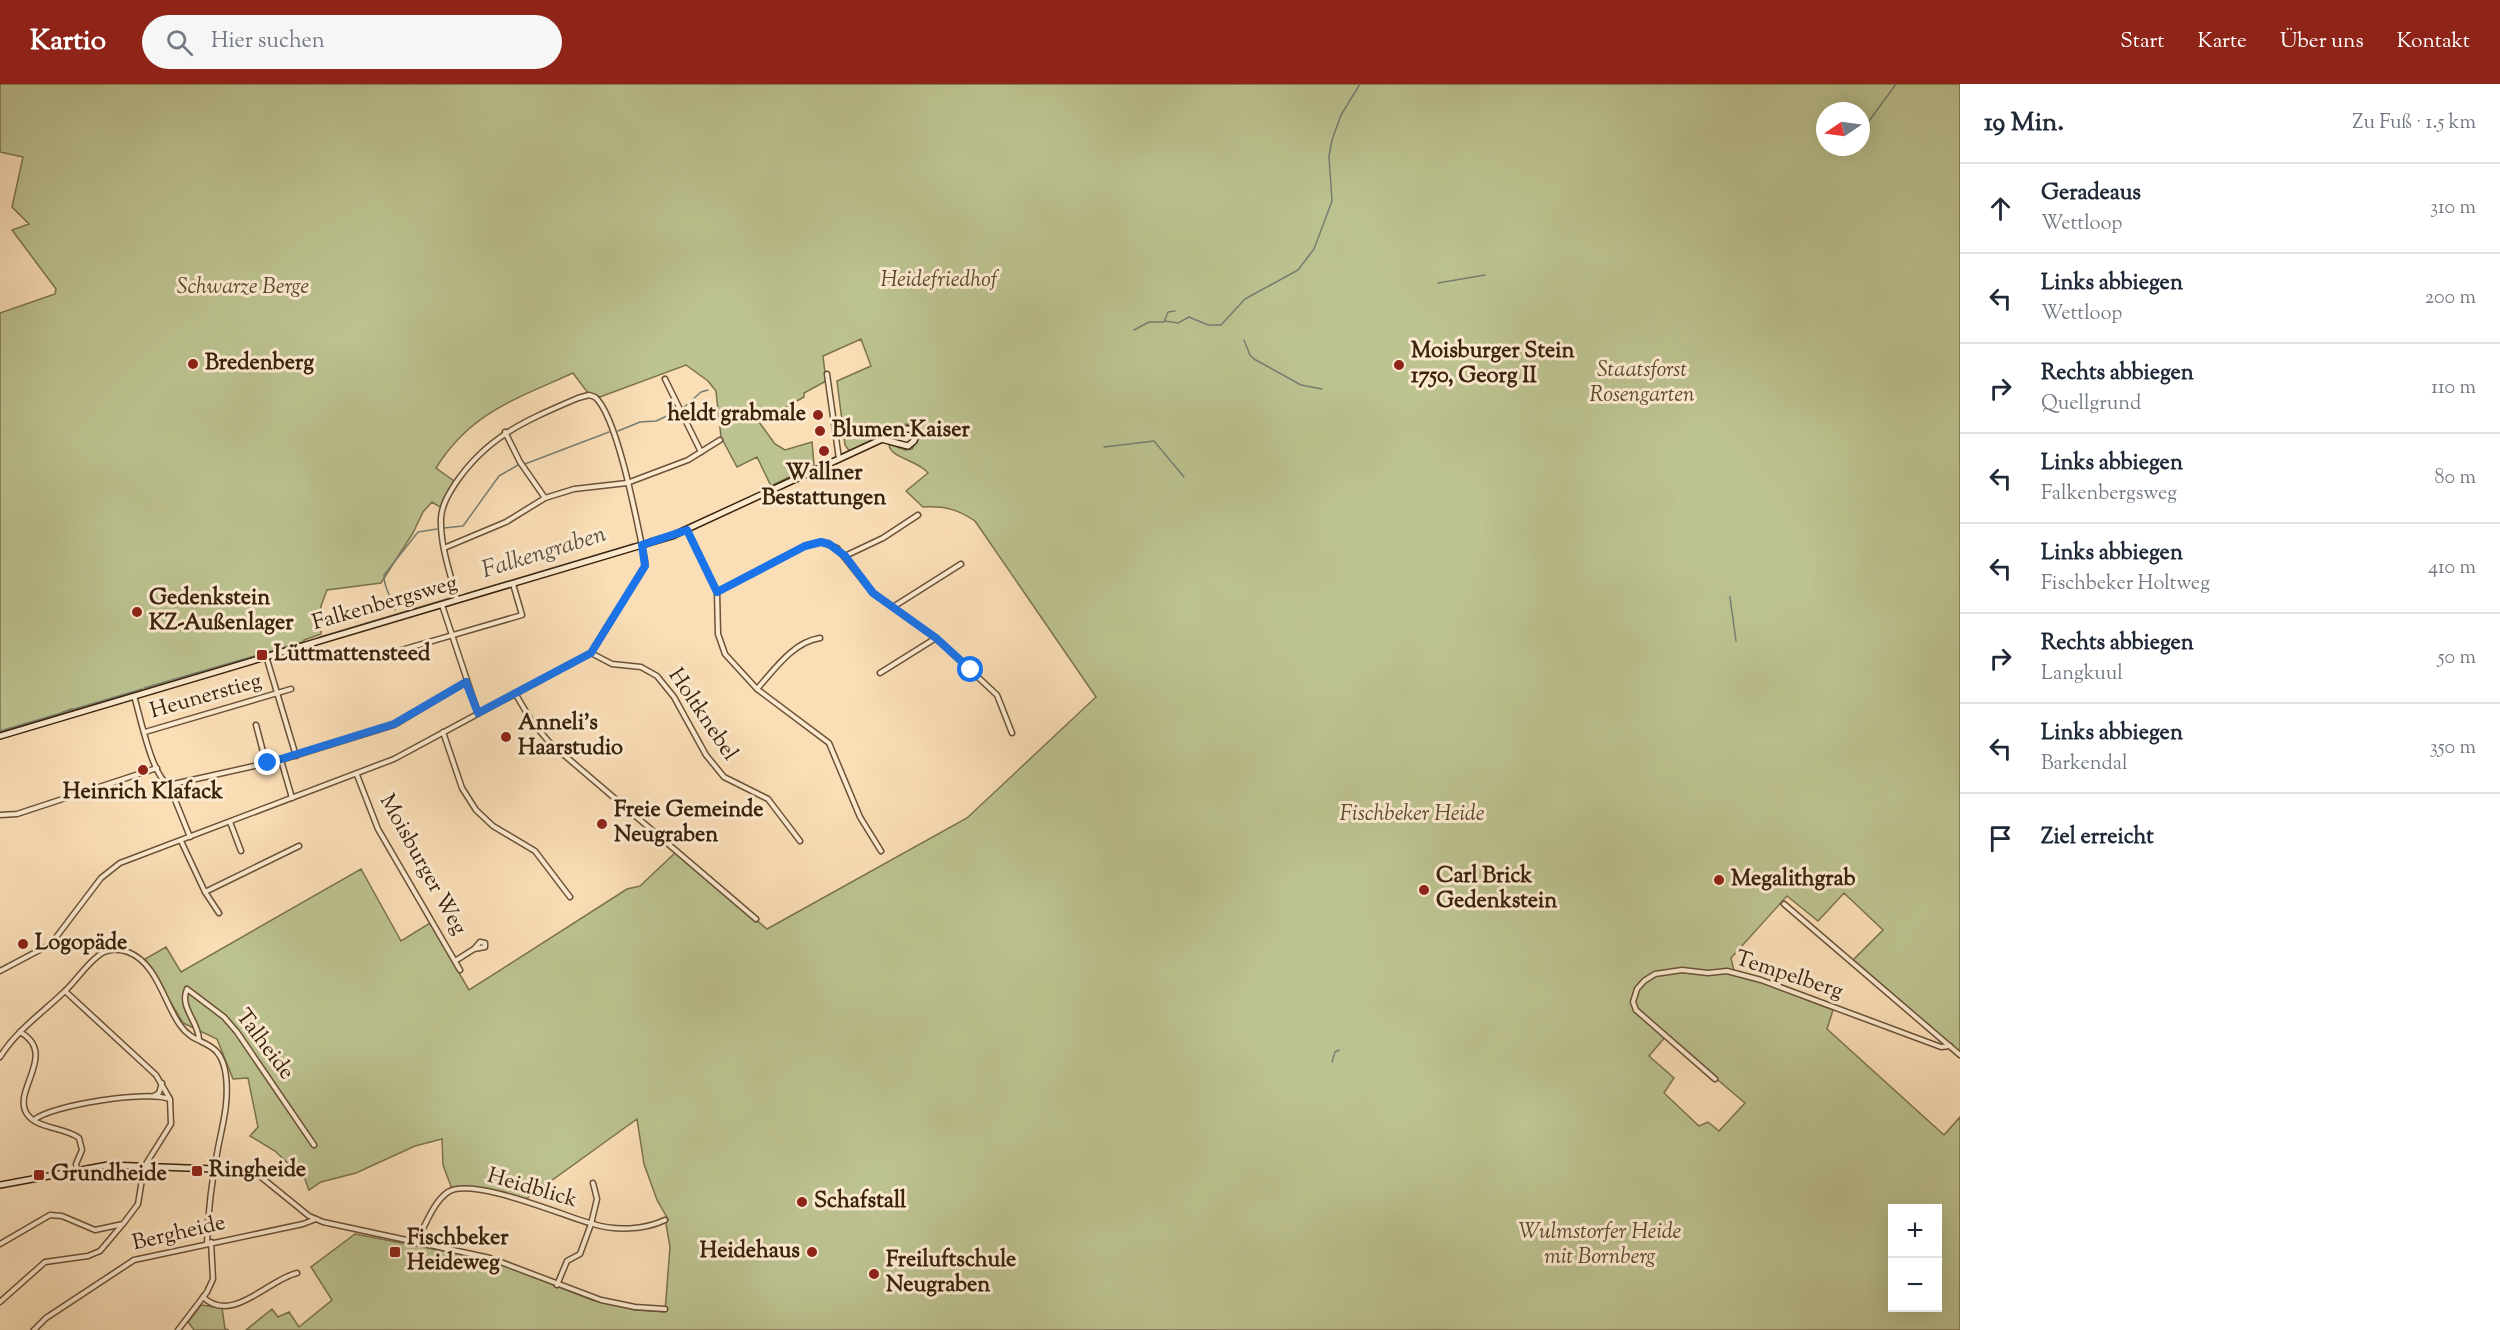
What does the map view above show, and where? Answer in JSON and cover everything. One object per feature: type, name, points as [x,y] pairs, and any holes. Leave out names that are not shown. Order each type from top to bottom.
[{"type":"street","points":[[827,374],[839,459]]},
{"type":"street","points":[[664,379],[701,453]]},
{"type":"street","points":[[0,971],[51,944],[109,870],[394,759],[591,653],[645,566],[642,545],[613,429],[599,401],[592,396],[578,398],[505,432],[475,458],[446,500],[441,519],[444,548],[457,599]]},
{"type":"street","name":"Falkenbergsweg","points":[[0,736],[642,545],[687,530],[881,439],[907,428],[916,435],[914,441],[908,446],[881,439]]},
{"type":"street","points":[[505,432],[524,468],[545,498]]},
{"type":"street","points":[[444,548],[486,532],[545,498],[574,489],[627,483],[668,470],[720,441]]},
{"type":"street","points":[[845,556],[883,538],[918,515]]},
{"type":"street","points":[[687,530],[717,592],[718,634],[725,654],[757,689],[829,743],[860,817],[881,851]]},
{"type":"street","points":[[717,592],[813,543],[829,544],[845,556],[873,593],[936,638],[997,695],[1012,733]]},
{"type":"street","points":[[893,607],[961,564]]},
{"type":"street","points":[[391,653],[522,615],[513,584]]},
{"type":"street","points":[[442,604],[478,713]]},
{"type":"street","points":[[757,689],[798,646],[811,639],[820,638]]},
{"type":"street","points":[[880,673],[936,638]]},
{"type":"street","name":"Holtknebel","points":[[591,653],[612,664],[641,667],[657,676],[674,696],[706,755],[724,777],[768,799],[800,841]]},
{"type":"street","points":[[266,656],[296,756]]},
{"type":"street","points":[[169,785],[296,756],[394,724],[466,682]]},
{"type":"street","points":[[276,694],[291,689]]},
{"type":"street","points":[[515,693],[532,722],[550,743],[756,919]]},
{"type":"street","name":"Heunerstieg","points":[[145,732],[276,694]]},
{"type":"street","points":[[134,696],[157,768],[164,782],[169,785],[190,837]]},
{"type":"street","points":[[256,725],[266,763]]},
{"type":"street","points":[[443,732],[462,788],[476,810],[492,826],[535,851],[570,897]]},
{"type":"street","points":[[281,760],[291,798]]},
{"type":"street","points":[[0,815],[17,814],[157,768]]},
{"type":"street","name":"Moisburger Weg","points":[[357,775],[378,829],[460,970]]},
{"type":"street","points":[[230,822],[242,851]]},
{"type":"street","points":[[181,841],[205,892],[219,913]]},
{"type":"street","points":[[205,892],[299,846]]},
{"type":"street","name":"Tempelberg","points":[[1784,904],[1960,1055]]},
{"type":"street","points":[[0,1057],[2,1050],[65,991],[98,955],[117,949],[129,952],[151,973],[180,1026],[216,1050],[223,1062],[226,1075],[228,1106],[214,1169],[209,1243],[214,1275],[203,1297],[178,1330]]},
{"type":"street","points":[[455,961],[474,949]]},
{"type":"street","name":"Tempelberg","points":[[1715,1078],[1636,1011],[1633,1002],[1635,993],[1647,978],[1675,970],[1732,972],[1941,1047],[1950,1046]]},
{"type":"street","name":"Talheide","points":[[199,1039],[198,1028],[185,1005],[184,996],[188,989],[224,1017],[237,1032],[314,1144]]},
{"type":"street","points":[[0,1302],[45,1262],[88,1256],[99,1251],[138,1204],[144,1167],[171,1124],[170,1100],[162,1082],[65,991]]},
{"type":"street","points":[[20,1032],[26,1035],[37,1059],[25,1099],[25,1109],[34,1119],[79,1138],[82,1150],[76,1164],[77,1170]]},
{"type":"street","points":[[154,1096],[159,1093],[162,1082]]},
{"type":"street","points":[[34,1119],[42,1113],[63,1106],[154,1096],[170,1100]]},
{"type":"street","points":[[0,1185],[108,1165],[256,1173],[316,1219],[490,1258],[601,1300],[635,1307],[665,1309]]},
{"type":"street","points":[[557,1285],[567,1261],[580,1254],[591,1224],[597,1199],[594,1183]]},
{"type":"street","name":"Heidblick","points":[[416,1242],[442,1197],[452,1190],[472,1189],[520,1199],[591,1224],[637,1227],[665,1220]]},
{"type":"street","points":[[0,1244],[50,1215],[62,1216],[92,1230],[123,1224]]},
{"type":"street","name":"Bergheide","points":[[34,1330],[46,1318],[128,1263],[209,1243],[303,1224],[316,1219]]},
{"type":"street","points":[[203,1297],[216,1305],[238,1303],[285,1277],[297,1273]]},
{"type":"green space","name":"Staatsforst Rosengarten","points":[[0,84],[1960,84],[1960,1054],[1853,960],[1883,930],[1844,893],[1818,921],[1787,896],[1731,958],[1734,971],[1760,979],[1763,983],[1833,1010],[1827,1029],[1944,1135],[1960,1117],[1960,1330],[246,1330],[272,1309],[278,1317],[289,1312],[299,1327],[332,1300],[311,1267],[355,1234],[490,1260],[592,1300],[636,1310],[665,1312],[670,1247],[666,1224],[668,1219],[657,1200],[644,1164],[637,1119],[526,1199],[463,1188],[452,1189],[443,1165],[442,1139],[415,1146],[356,1173],[321,1182],[309,1190],[300,1166],[294,1169],[275,1151],[250,1136],[258,1127],[248,1078],[233,1079],[217,1039],[183,1023],[145,959],[166,947],[181,972],[361,869],[401,941],[430,923],[469,990],[627,889],[640,886],[676,852],[767,929],[967,818],[1096,697],[975,521],[950,509],[923,507],[906,491],[928,473],[890,449],[889,444],[905,450],[912,449],[916,442],[908,424],[850,452],[845,445],[837,381],[871,366],[861,339],[823,356],[826,381],[804,393],[804,397],[759,422],[775,444],[785,450],[812,442],[814,465],[771,486],[757,457],[737,467],[721,437],[716,391],[708,381],[686,365],[600,397],[587,392],[573,373],[496,409],[464,433],[436,468],[454,481],[440,507],[432,502],[423,512],[413,533],[381,583],[327,590],[321,606],[321,634],[304,640],[304,643],[74,712],[72,709],[63,712],[64,715],[0,734],[0,313],[55,294],[56,289],[12,230],[29,224],[12,207],[23,157],[0,152]],"holes":[[[1666,1036],[1745,1103],[1719,1131],[1708,1122],[1699,1126],[1664,1093],[1674,1078],[1649,1056]]]},
{"type":"green space","points":[[201,1305],[222,1308],[225,1329],[229,1330],[194,1330],[188,1322]]},
{"type":"waterway","points":[[1165,321],[1178,323],[1189,317],[1208,325],[1221,325],[1245,299],[1298,270],[1314,249],[1332,201],[1329,156],[1332,140],[1341,115],[1360,84]]},
{"type":"waterway","points":[[1870,120],[1896,84]]},
{"type":"waterway","points":[[1438,283],[1485,275]]},
{"type":"waterway","points":[[1134,330],[1149,322],[1164,322],[1168,312],[1175,311]]},
{"type":"waterway","points":[[1244,340],[1254,359],[1301,385],[1322,389]]},
{"type":"waterway","points":[[682,409],[701,392],[708,390]]},
{"type":"waterway","points":[[618,431],[640,422],[656,421],[680,410]]},
{"type":"waterway","name":"Falkengraben","points":[[845,453],[906,424]]},
{"type":"waterway","points":[[525,464],[609,432]]},
{"type":"waterway","points":[[1104,447],[1154,441],[1184,477]]},
{"type":"waterway","name":"Falkengraben","points":[[788,480],[831,459]]},
{"type":"waterway","points":[[444,528],[463,526],[499,476],[518,465]]},
{"type":"waterway","points":[[395,610],[384,575],[418,532],[437,529]]},
{"type":"waterway","name":"Falkengraben","points":[[649,539],[666,534]]},
{"type":"waterway","name":"Falkengraben","points":[[465,594],[633,544]]},
{"type":"waterway","points":[[1730,597],[1736,641]]},
{"type":"waterway","name":"Falkengraben","points":[[320,637],[450,598]]},
{"type":"waterway","name":"Falkengraben","points":[[144,688],[303,642]]},
{"type":"waterway","name":"Falkengraben","points":[[0,731],[142,689]]},
{"type":"waterway","points":[[1332,1062],[1335,1052],[1339,1050]]},
{"type":"place","name":"Bredenberg","points":[[193,364]]},
{"type":"place","name":"Moisburger Stein 1750, Georg II","points":[[1399,365]]},
{"type":"place","name":"heldt grabmale","points":[[818,415]]},
{"type":"place","name":"Blumen Kaiser","points":[[820,431]]},
{"type":"place","name":"Wallner Bestattungen","points":[[824,451]]},
{"type":"place","name":"Gedenkstein KZ-Außenlager","points":[[137,612]]},
{"type":"place","name":"Lüttmattensteed","points":[[262,655]]},
{"type":"place","name":"Anneli's Haarstudio","points":[[506,737]]},
{"type":"place","name":"Heinrich Klafack","points":[[143,770]]},
{"type":"place","name":"Freie Gemeinde Neugraben","points":[[602,824]]},
{"type":"place","name":"Megalithgrab","points":[[1719,880]]},
{"type":"place","name":"Carl Brick Gedenkstein","points":[[1424,890]]},
{"type":"place","name":"Logopäde","points":[[23,944]]},
{"type":"place","name":"Ringheide","points":[[197,1171]]},
{"type":"place","name":"Grundheide","points":[[39,1175]]},
{"type":"place","name":"Schafstall","points":[[802,1202]]},
{"type":"place","name":"Fischbeker Heideweg","points":[[395,1252]]},
{"type":"place","name":"Heidehaus","points":[[812,1252]]},
{"type":"place","name":"Freiluftschule Neugraben","points":[[874,1274]]},
{"type":"route","points":[[268,763],[394,724],[466,682],[478,713],[591,653],[645,566],[642,545],[687,530],[717,592],[805,546],[821,542],[829,544],[845,556],[873,593],[936,638],[971,670]]},
{"type":"park label","name":"Heidefriedhof","points":[[939,281]]},
{"type":"park label","name":"Schwarze Berge","points":[[243,288]]},
{"type":"park label","name":"Fischbeker Heide","points":[[1412,815]]},
{"type":"park label","name":"Wulmstorfer Heide mit Bornberg","points":[[1600,1246]]}]
